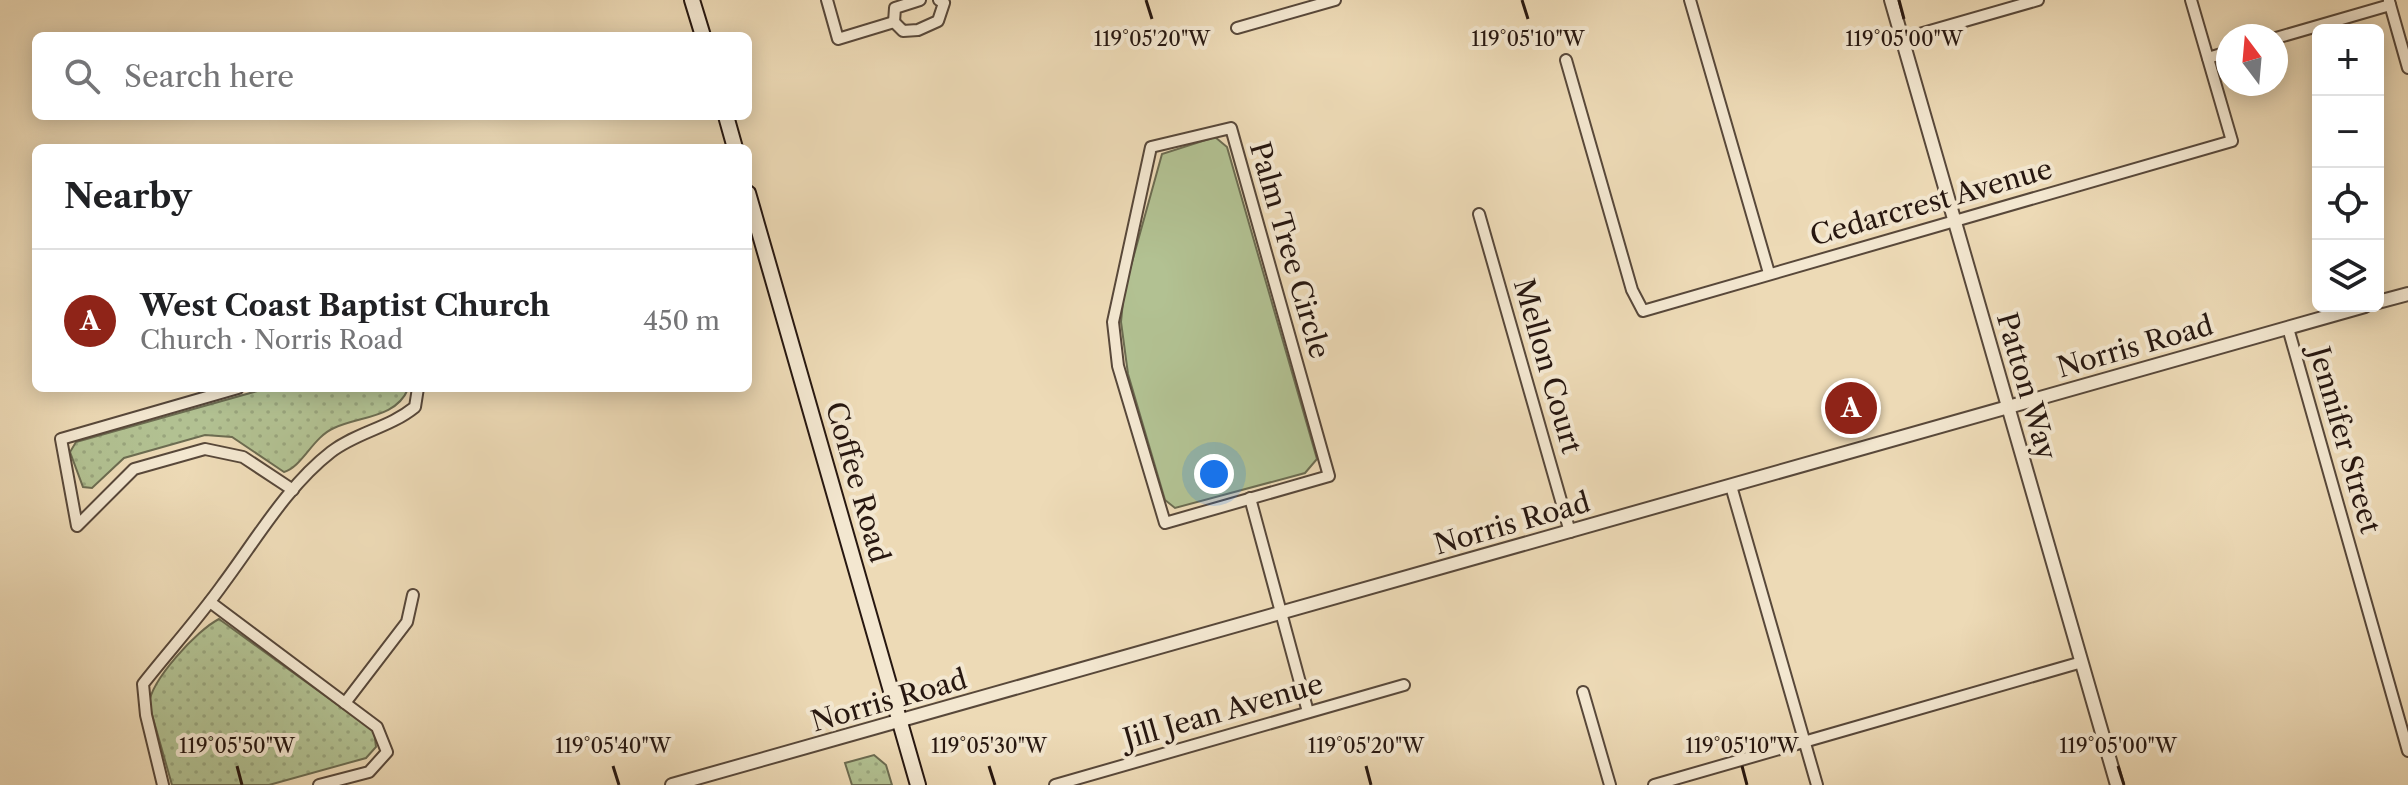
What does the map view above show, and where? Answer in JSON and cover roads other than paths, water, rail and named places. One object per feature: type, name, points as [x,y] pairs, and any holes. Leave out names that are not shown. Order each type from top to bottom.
[{"type":"main road","points":[[692,0],[702,32]]},
{"type":"main road","points":[[727,120],[734,144]]},
{"type":"main road","name":"Coffee Road","points":[[752,207],[918,785]]},
{"type":"street","points":[[827,0],[838,39],[894,22]]},
{"type":"street","points":[[920,0],[895,8],[894,22],[903,31],[918,30],[938,21],[944,3],[939,0]]},
{"type":"street","points":[[1237,28],[1335,0]]},
{"type":"street","points":[[1690,0],[1769,273]]},
{"type":"street","name":"Patton Way","points":[[1891,0],[2117,785]]},
{"type":"street","points":[[1902,39],[2038,0]]},
{"type":"street","points":[[2191,0],[2208,58],[2216,56]]},
{"type":"street","points":[[2288,34],[2389,3],[2408,68]]},
{"type":"street","name":"Cedarcrest Avenue","points":[[1566,60],[1632,290],[1643,311],[2232,141],[2208,58]]},
{"type":"street","name":"Palm Tree Circle","points":[[1231,128],[1329,476],[1250,498],[1165,523],[1114,343],[1118,298],[1151,147],[1231,128]]},
{"type":"street","name":"Mellon Court","points":[[1479,214],[1570,532]]},
{"type":"street","points":[[2384,300],[2408,294]]},
{"type":"street","name":"Norris Road","points":[[672,785],[2344,312]]},
{"type":"street","name":"Jennifer Street","points":[[2288,328],[2408,751]]},
{"type":"street","points":[[224,392],[61,439],[77,526],[134,469],[205,449],[243,457],[293,490]]},
{"type":"street","points":[[163,785],[146,715],[143,684],[210,602],[293,490],[328,454],[357,434],[394,424],[415,407],[417,392]]},
{"type":"street","points":[[1731,486],[1817,785]]},
{"type":"street","points":[[1250,498],[1308,712]]},
{"type":"street","points":[[345,703],[407,622],[413,595]]},
{"type":"street","points":[[210,602],[377,727],[387,752],[369,772],[319,785]]},
{"type":"street","points":[[1654,785],[2082,662]]},
{"type":"street","name":"Jill Jean Avenue","points":[[1055,785],[1404,685]]},
{"type":"street","points":[[1583,692],[1610,785]]},
{"type":"place","name":"West Coast Baptist Church","points":[[1851,408]]}]
